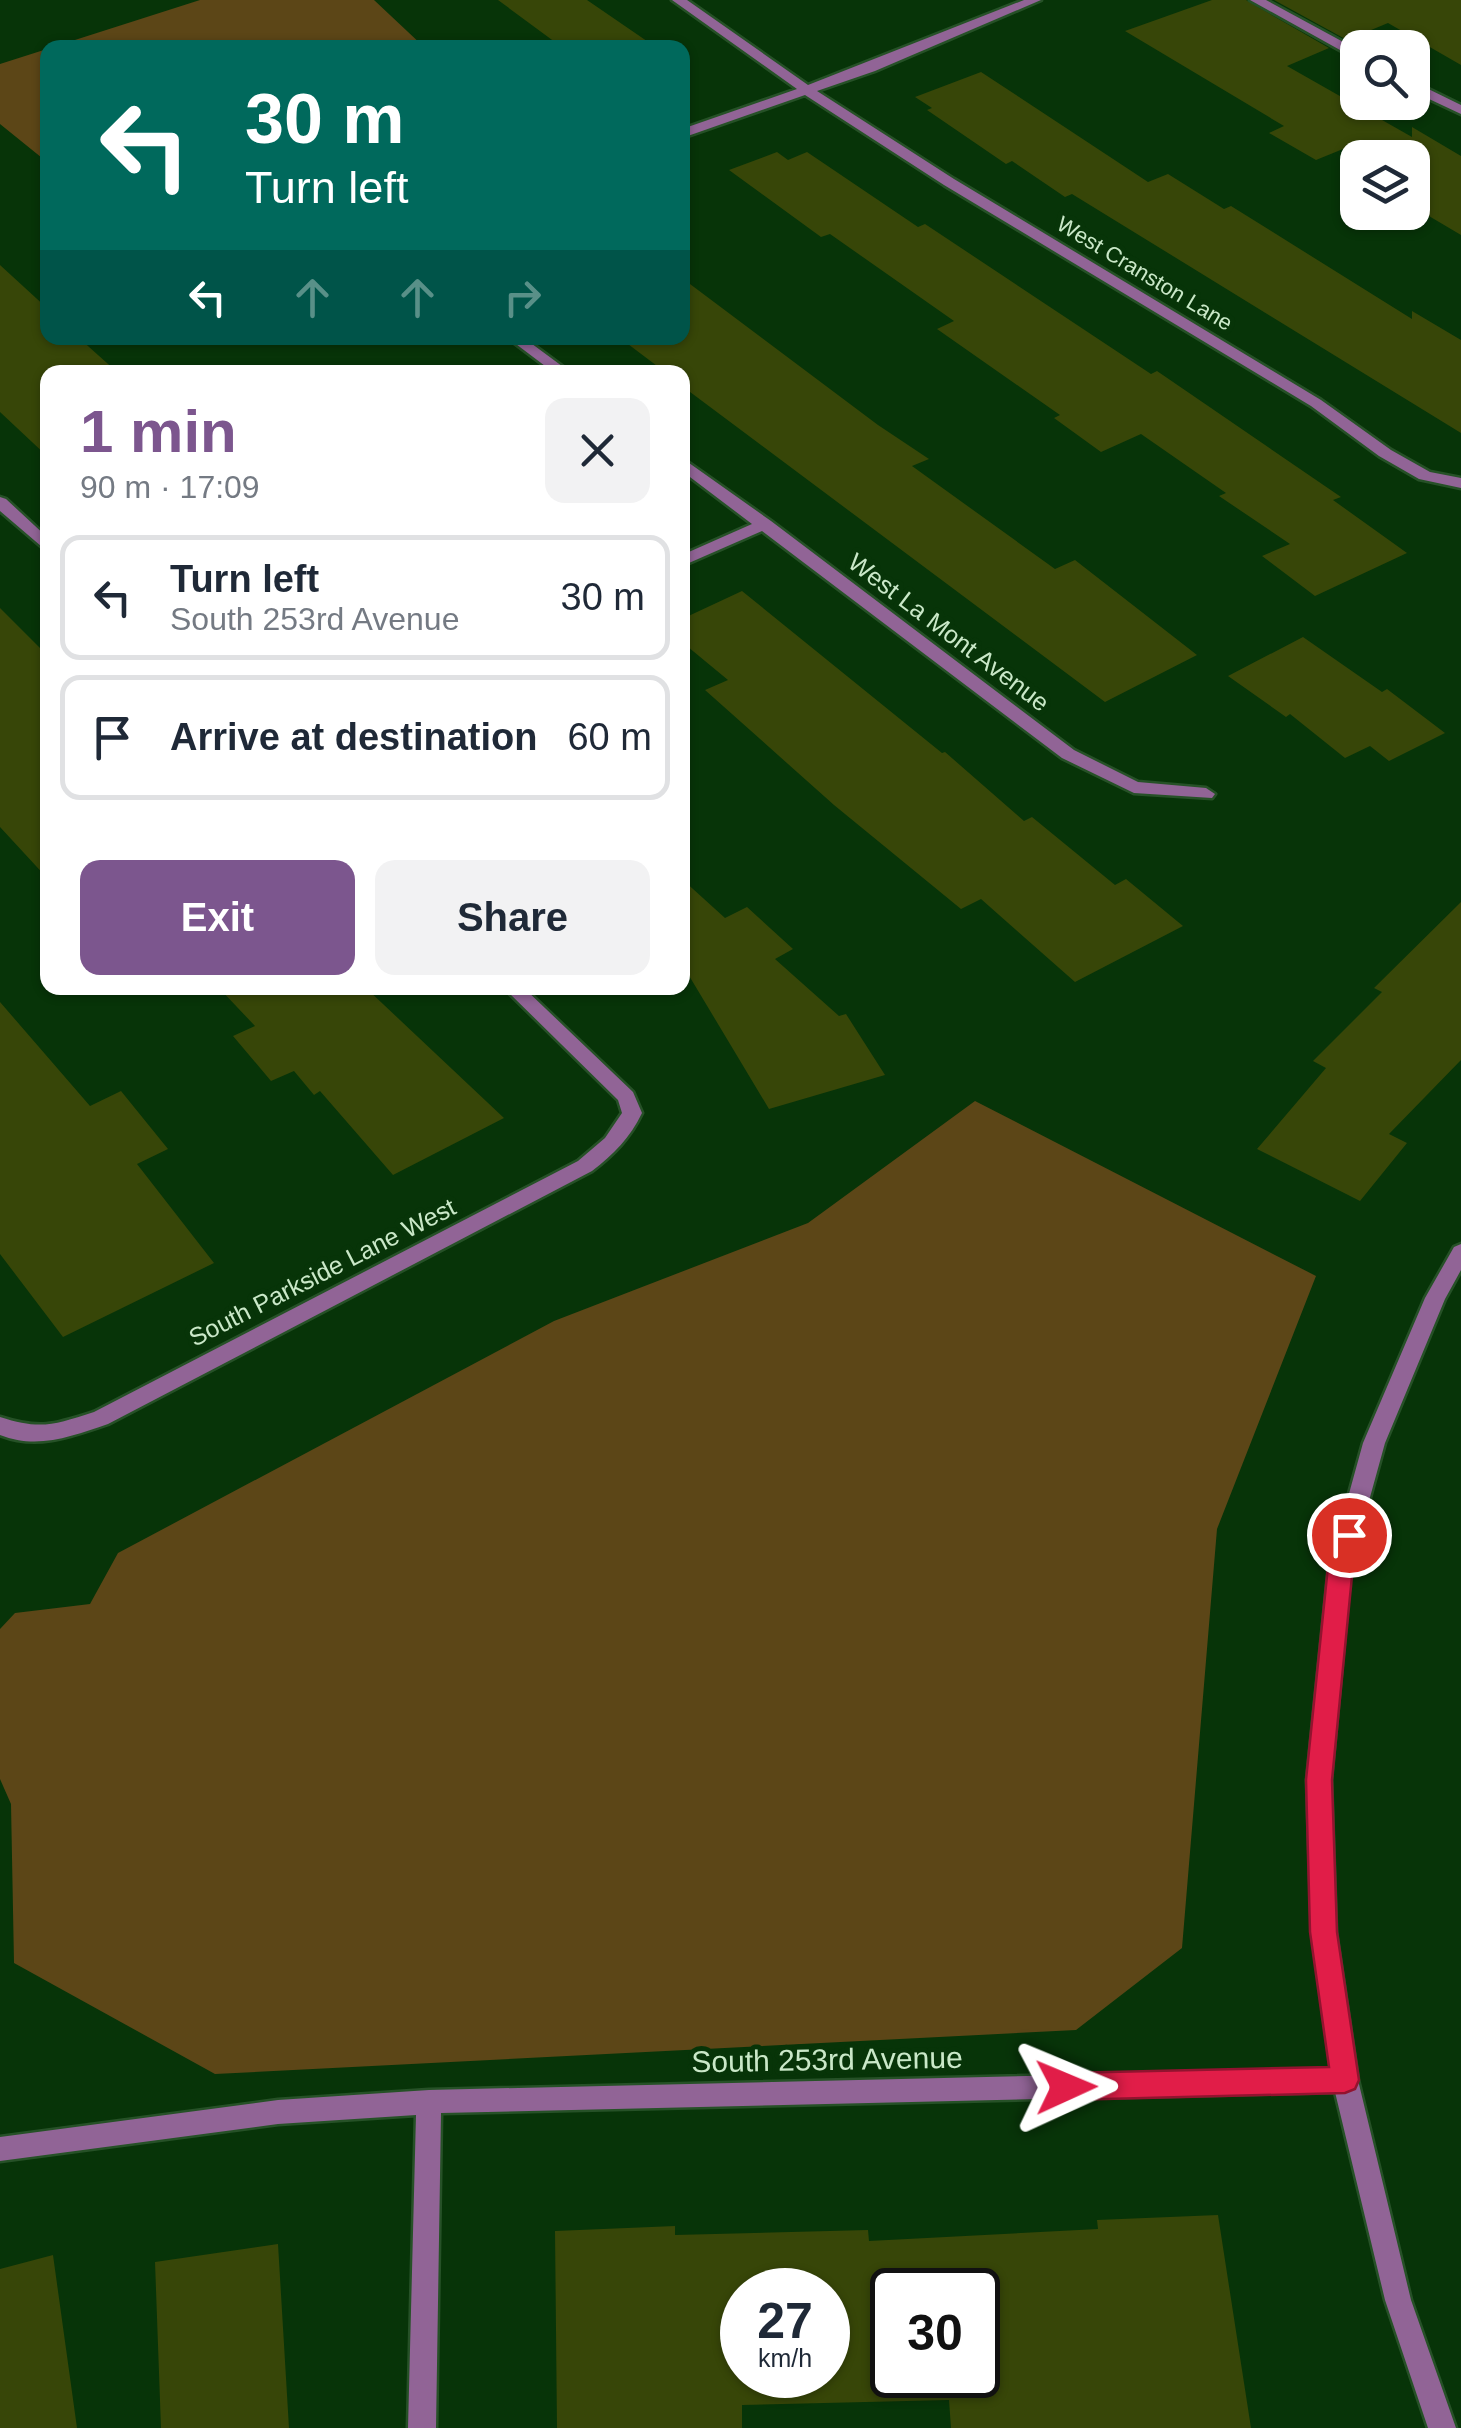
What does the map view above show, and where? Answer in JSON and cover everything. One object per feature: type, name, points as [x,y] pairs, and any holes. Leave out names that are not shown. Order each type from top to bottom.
[{"type":"street","name":"West Cranston Lane","points":[[678,0],[808,91],[949,182],[1316,403],[1398,461],[1425,476],[1461,483]]},
{"type":"street","points":[[690,131],[808,91],[1034,0]]},
{"type":"street","points":[[1256,0],[1340,46]]},
{"type":"street","points":[[1430,94],[1461,110]]},
{"type":"street","points":[[525,345],[552,365]]},
{"type":"street","name":"West La Mont Avenue","points":[[690,469],[1068,754],[1134,786],[1206,794]]},
{"type":"street","points":[[0,502],[40,540]]},
{"type":"street","points":[[690,557],[765,524]]},
{"type":"street","name":"South Parkside Lane West","points":[[6,1429],[34,1435],[65,1430],[118,1409],[585,1166],[623,1134],[632,1113],[626,1097],[520,995]]},
{"type":"street","points":[[1442,2428],[1398,2300],[1345,2080],[1324,1932],[1319,1780],[1340,1566],[1374,1443],[1435,1298],[1461,1252]]},
{"type":"street","name":"South 253rd Avenue","points":[[0,2149],[278,2112],[429,2102],[1345,2080]]},
{"type":"street","points":[[422,2428],[429,2102]]},
{"type":"shaded area","points":[[200,0],[374,0],[417,40],[75,40]]},
{"type":"shaded area","points":[[40,52],[40,156],[0,124],[0,64]]},
{"type":"shaded area","points":[[975,1101],[1316,1276],[1217,1529],[1182,1948],[1076,2030],[215,2074],[14,1963],[11,1804],[0,1779],[0,1629],[15,1613],[90,1604],[118,1553],[554,1321],[808,1223]]},
{"type":"building","points":[[498,0],[587,0],[645,40],[552,40]]},
{"type":"building","points":[[1212,0],[1246,0],[1329,48],[1287,66],[1340,96],[1340,120],[1382,120],[1412,137],[1412,127],[1461,156],[1461,235],[1430,217],[1430,140],[1340,140],[1340,150],[1316,160],[1269,133],[1284,126],[1125,31]]},
{"type":"building","points":[[1274,0],[1461,0],[1461,65],[1430,47],[1430,30],[1400,30],[1388,23],[1371,30],[1340,30],[1340,36]]},
{"type":"building","points":[[981,72],[1148,182],[1168,174],[1224,209],[1231,206],[1412,319],[1412,311],[1461,340],[1461,433],[1072,194],[1065,197],[1012,161],[1006,164],[927,110],[932,108],[915,97]]},
{"type":"building","points":[[777,152],[788,160],[807,152],[918,227],[925,224],[1151,374],[1157,371],[1341,497],[1333,500],[1407,553],[1315,596],[1262,556],[1290,544],[1219,496],[1226,493],[1141,434],[1101,452],[1054,418],[1060,415],[937,329],[954,321],[830,234],[821,237],[729,170]]},
{"type":"building","points":[[0,265],[40,302],[40,345],[87,345],[109,365],[40,365],[40,450],[0,412]]},
{"type":"building","points":[[690,284],[929,459],[912,466],[1055,569],[1075,560],[1197,655],[1105,702],[690,392],[690,365],[656,365],[629,345],[690,345]]},
{"type":"building","points":[[742,591],[945,752],[1024,821],[1032,817],[1115,885],[1126,879],[1183,926],[1075,982],[981,899],[961,909],[834,805],[705,690],[728,680],[690,649],[690,615]]},
{"type":"building","points":[[0,608],[40,648],[40,870],[0,827]]},
{"type":"building","points":[[1303,637],[1382,692],[1387,689],[1445,733],[1389,761],[1370,746],[1345,758],[1290,714],[1286,717],[1228,676]]},
{"type":"building","points":[[690,886],[725,918],[747,907],[793,949],[775,959],[839,1016],[846,1014],[885,1075],[769,1109],[690,977]]},
{"type":"building","points":[[1461,902],[1461,1060],[1389,1134],[1407,1143],[1360,1201],[1257,1149],[1326,1068],[1313,1061],[1382,992],[1374,988]]},
{"type":"building","points":[[226,995],[373,995],[504,1118],[393,1175],[320,1091],[314,1095],[294,1071],[271,1081],[233,1036],[255,1026]]},
{"type":"building","points":[[0,1002],[90,1106],[121,1091],[168,1149],[137,1164],[214,1263],[63,1337],[0,1254]]},
{"type":"building","points":[[1218,2215],[1251,2428],[951,2428],[949,2400],[742,2405],[742,2428],[557,2428],[555,2231],[675,2226],[675,2235],[868,2230],[869,2241],[1098,2229],[1097,2220]]},
{"type":"building","points":[[278,2244],[289,2428],[161,2428],[155,2262]]},
{"type":"building","points":[[53,2255],[77,2428],[0,2428],[0,2269]]},
{"type":"route","points":[[1066,2087],[1345,2080],[1324,1932],[1319,1780],[1340,1566],[1349,1535]]}]
